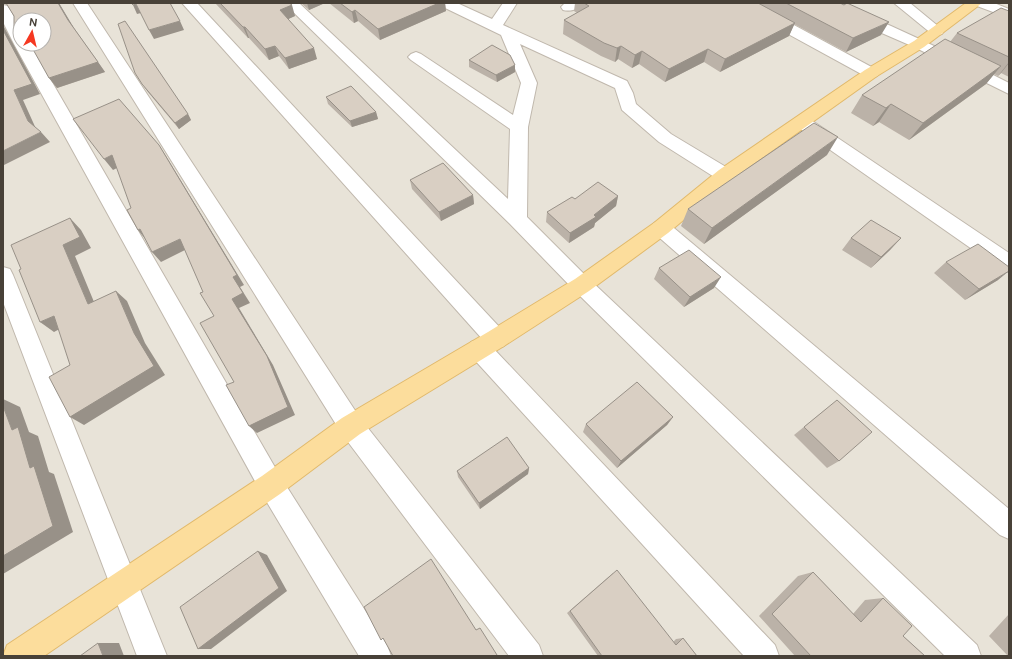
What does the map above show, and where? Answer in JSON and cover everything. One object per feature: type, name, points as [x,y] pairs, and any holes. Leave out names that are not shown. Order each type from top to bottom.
[{"type":"main road","points":[[18,656],[125,585],[270,485],[351,426],[488,344],[582,285],[661,228],[725,175],[871,73],[919,44],[975,3]]},
{"type":"street","points":[[80,3],[351,426],[528,656]]},
{"type":"street","points":[[188,3],[764,656]]},
{"type":"street","points":[[291,3],[517,219],[582,285],[966,656]]},
{"type":"street","points":[[446,3],[501,30],[622,85],[628,106],[666,138],[725,175]]},
{"type":"street","points":[[510,3],[501,30],[529,83],[519,127],[517,219]]},
{"type":"street","points":[[742,3],[871,73]]},
{"type":"street","points":[[820,3],[831,9],[841,10],[919,44],[1009,89]]},
{"type":"street","points":[[901,3],[937,31]]},
{"type":"street","points":[[982,3],[1009,14]]},
{"type":"street","points":[[3,10],[12,26]]},
{"type":"street","points":[[26,52],[270,485],[376,656]]},
{"type":"street","points":[[416,57],[519,127]]},
{"type":"street","points":[[802,122],[1009,264]]},
{"type":"street","points":[[661,228],[1009,526]]},
{"type":"street","points":[[3,276],[152,656]]},
{"type":"shaded area","points":[[3,3],[1009,3],[1009,656],[3,656]]},
{"type":"building","points":[[6,3],[58,3],[68,20],[98,62],[49,78],[34,52],[52,52],[52,12],[12,13]]},
{"type":"building","points":[[131,3],[170,3],[180,21],[149,30],[136,4],[133,5]]},
{"type":"building","points":[[220,3],[289,3],[292,5],[280,10],[314,48],[285,58],[275,46],[265,49]]},
{"type":"building","points":[[340,3],[439,3],[378,29],[355,10],[352,12]]},
{"type":"building","points":[[584,3],[758,3],[795,23],[725,59],[708,49],[669,69],[642,51],[635,55],[621,46],[617,48],[604,43],[564,20],[589,6]]},
{"type":"building","points":[[786,3],[840,3],[844,5],[847,3],[889,22],[853,38]]},
{"type":"building","points":[[1001,8],[1009,11],[1009,57],[957,33]]},
{"type":"building","points":[[125,21],[188,114],[175,123],[142,84],[135,73],[118,24]]},
{"type":"building","points":[[3,30],[12,47],[12,52],[15,52],[32,84],[14,90],[28,121],[41,132],[3,151]]},
{"type":"building","points":[[945,39],[1001,66],[923,123],[891,104],[886,108],[862,95]]},
{"type":"building","points":[[492,45],[510,55],[515,65],[496,75],[469,60]]},
{"type":"building","points":[[351,86],[376,112],[350,121],[326,97]]},
{"type":"building","points":[[119,99],[159,145],[237,275],[233,277],[243,293],[232,299],[267,356],[288,407],[249,426],[226,385],[234,382],[200,323],[214,316],[200,293],[203,292],[180,239],[152,252],[140,229],[138,230],[127,210],[131,208],[112,155],[104,159],[73,119]]},
{"type":"building","points":[[814,123],[838,137],[712,228],[688,209]]},
{"type":"building","points":[[443,163],[473,195],[439,212],[410,180]]},
{"type":"building","points":[[598,182],[618,196],[594,215],[596,217],[570,233],[547,212],[572,197],[575,199]]},
{"type":"building","points":[[70,218],[80,237],[63,245],[88,304],[116,291],[134,333],[154,366],[70,417],[49,377],[70,365],[54,316],[40,322],[19,270],[21,269],[11,245]]},
{"type":"building","points":[[871,220],[901,238],[881,257],[851,238]]},
{"type":"building","points":[[978,244],[1009,267],[1009,271],[979,289],[946,262]]},
{"type":"building","points":[[689,250],[721,277],[690,297],[659,268]]},
{"type":"building","points":[[637,382],[673,417],[621,461],[586,424]]},
{"type":"building","points":[[837,400],[872,432],[839,461],[804,427]]},
{"type":"building","points":[[3,406],[12,430],[18,427],[30,468],[34,466],[53,526],[3,556]]},
{"type":"building","points":[[507,437],[529,468],[479,503],[457,471]]},
{"type":"building","points":[[258,551],[279,588],[198,649],[180,607]]},
{"type":"building","points":[[431,559],[476,630],[480,628],[497,655],[393,656],[383,638],[381,640],[364,607]]},
{"type":"building","points":[[617,570],[676,645],[683,638],[697,656],[602,656],[570,611]]},
{"type":"building","points":[[813,572],[861,622],[883,598],[912,626],[903,636],[925,656],[811,656],[772,614]]},
{"type":"building","points":[[98,643],[103,656],[80,656]]}]
